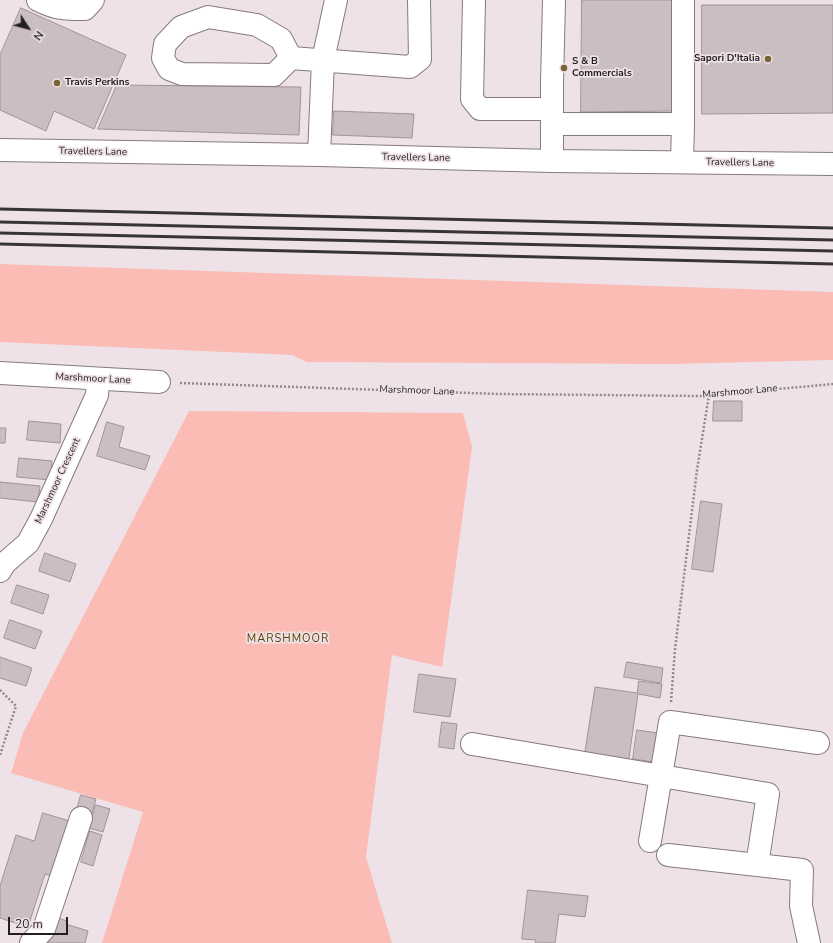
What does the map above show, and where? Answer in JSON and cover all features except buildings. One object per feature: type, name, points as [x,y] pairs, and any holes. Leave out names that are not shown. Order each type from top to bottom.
[{"type":"street","points":[[38,0],[53,7],[69,9],[84,9],[93,0]]},
{"type":"street","points":[[319,155],[323,60],[336,0]]},
{"type":"street","points":[[291,58],[281,39],[257,24],[208,17],[181,27],[166,44],[163,58],[169,69],[182,74],[274,75],[291,58],[410,67],[420,59],[419,0]]},
{"type":"street","points":[[474,0],[472,99],[480,109],[552,116],[683,124]]},
{"type":"street","points":[[552,161],[554,0]]},
{"type":"street","points":[[682,162],[683,0]]},
{"type":"street","name":"Travellers Lane","points":[[0,150],[319,155],[552,161],[833,164]]},
{"type":"street","name":"Marshmoor Lane","points":[[0,373],[98,380],[159,382]]},
{"type":"street","name":"Marshmoor Crescent","points":[[0,571],[5,563],[28,543],[41,519],[97,395],[98,380]]},
{"type":"street","points":[[650,841],[670,722],[818,743]]},
{"type":"street","points":[[472,744],[768,794],[757,865]]},
{"type":"street","points":[[31,943],[44,930],[81,818]]},
{"type":"street","points":[[668,855],[802,870],[801,906],[808,943]]},
{"type":"path","name":"Marshmoor Lane","points":[[159,382],[499,394],[709,395],[833,384]]},
{"type":"path","points":[[670,722],[675,649],[709,395]]},
{"type":"path","points":[[0,690],[16,706],[0,755]]},
{"type":"shaded area","points":[[0,264],[833,292],[833,360],[671,364],[307,362],[292,355],[0,342]]},
{"type":"shaded area","points":[[189,411],[463,413],[472,447],[442,667],[392,655],[366,857],[392,943],[102,943],[143,812],[11,773],[23,733]]},
{"type":"railway","points":[[0,209],[833,228]]},
{"type":"railway","points":[[0,222],[833,240]]},
{"type":"railway","points":[[0,233],[833,251]]},
{"type":"railway","points":[[0,244],[833,264]]},
{"type":"place","name":"Sapori D'Italia","points":[[768,59]]},
{"type":"place","name":"S & B Commercials","points":[[564,68]]},
{"type":"place","name":"Travis Perkins","points":[[57,83]]},
{"type":"district","name":"MARSHMOOR","points":[[288,639]]}]
